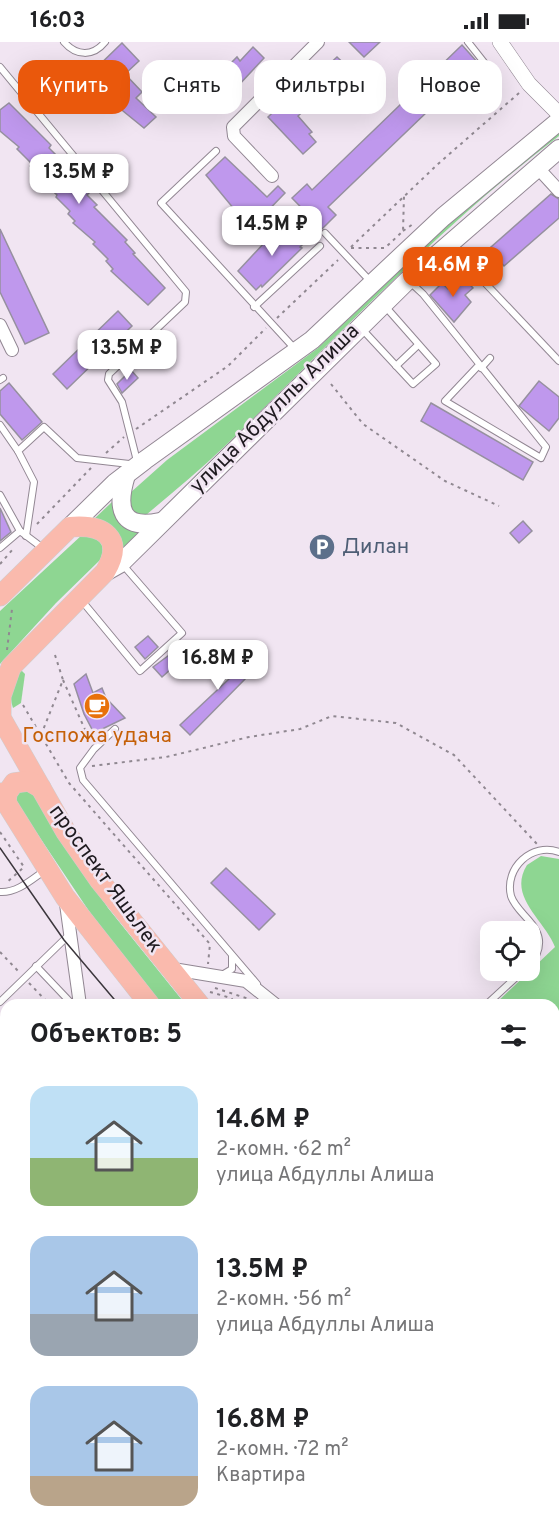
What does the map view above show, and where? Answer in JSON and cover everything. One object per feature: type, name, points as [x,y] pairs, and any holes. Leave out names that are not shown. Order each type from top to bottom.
[{"type":"main road","name":"улица Абдуллы Алиша","points":[[2,598],[45,550],[132,470],[297,352],[443,217],[559,121]]},
{"type":"main road","name":"улица Абдуллы Алиша","points":[[7,667],[160,522],[383,303],[559,149]]},
{"type":"main road","points":[[132,470],[120,494],[122,513],[138,524],[160,522]]},
{"type":"main road","points":[[70,527],[88,525],[106,533],[113,547],[113,567]]},
{"type":"main road","points":[[0,717],[1,696],[7,667]]},
{"type":"main road","name":"проспект Яшьлек","points":[[0,717],[66,832],[100,881],[195,999]]},
{"type":"main road","points":[[3,798],[15,783],[29,781],[41,788]]},
{"type":"main road","name":"проспект Яшьлек","points":[[3,798],[65,897],[145,999]]},
{"type":"street","points":[[272,176],[234,136],[233,127],[318,42]]},
{"type":"street","points":[[500,42],[530,84],[559,114]]},
{"type":"street","points":[[537,167],[559,191]]},
{"type":"street","points":[[0,325],[12,350]]},
{"type":"street","points":[[65,897],[72,932],[79,999]]},
{"type":"street","points":[[168,968],[211,979],[246,981],[270,999]]},
{"type":"lane","points":[[64,42],[76,52],[85,54],[93,52],[105,42]]},
{"type":"lane","points":[[468,42],[482,60]]},
{"type":"lane","points":[[0,67],[186,292],[185,302],[109,374],[108,381],[122,402],[132,470],[77,458],[44,427],[18,451]]},
{"type":"lane","points":[[216,151],[161,203],[297,352]]},
{"type":"lane","points":[[325,233],[372,283]]},
{"type":"lane","points":[[448,245],[559,361]]},
{"type":"lane","points":[[254,306],[320,246]]},
{"type":"lane","points":[[408,280],[423,294],[480,366],[546,447],[541,458],[446,401],[480,366],[490,358]]},
{"type":"lane","points":[[359,326],[413,384],[436,364],[383,303]]},
{"type":"lane","points":[[396,366],[418,345]]},
{"type":"lane","points":[[0,425],[18,451],[34,482],[23,533],[0,548]]},
{"type":"lane","points":[[0,495],[23,533],[45,550]]},
{"type":"lane","points":[[79,599],[97,616],[140,671],[182,633],[113,567]]},
{"type":"lane","points":[[115,729],[94,749],[80,768],[83,780],[267,996]]},
{"type":"lane","points":[[528,921],[512,898],[510,883],[515,867],[524,857],[542,849],[559,852]]},
{"type":"lane","points":[[0,892],[8,893],[47,869]]},
{"type":"lane","points":[[3,999],[72,932]]},
{"type":"lane","points":[[211,979],[232,969],[232,955]]},
{"type":"lane","points":[[36,966],[67,999]]},
{"type":"lane","points":[[493,999],[512,981]]},
{"type":"path","points":[[350,248],[385,248],[403,231],[404,196]]},
{"type":"path","points":[[331,384],[363,424],[445,481],[499,506]]},
{"type":"path","points":[[2,598],[12,609],[7,667]]},
{"type":"path","points":[[55,656],[63,680],[94,749]]},
{"type":"path","points":[[41,735],[63,680]]},
{"type":"path","points":[[23,705],[69,783],[120,844],[210,944],[211,979],[207,991],[232,999]]},
{"type":"path","points":[[80,768],[166,757],[249,736],[300,729],[332,716],[396,723],[454,755],[542,849]]},
{"type":"path","points":[[0,832],[24,867],[0,888]]},
{"type":"path","points":[[0,952],[21,974]]},
{"type":"path","points":[[211,979],[249,999]]},
{"type":"path","points":[[27,981],[44,999]]},
{"type":"green space","points":[[559,133],[559,136],[514,171],[428,247],[206,464],[146,515],[135,516],[128,500],[130,493],[167,460],[318,348],[471,203]]},
{"type":"green space","points":[[112,502],[117,518],[140,531],[120,551],[93,520]]},
{"type":"green space","points":[[83,534],[93,537],[102,545],[100,560],[56,603],[0,664],[0,611]]},
{"type":"green space","points":[[21,670],[25,674],[21,703],[13,708],[11,688]]},
{"type":"green space","points":[[26,788],[33,793],[108,908],[181,999],[157,999],[95,920],[14,799],[16,792]]},
{"type":"green space","points":[[541,856],[559,859],[559,999],[500,999],[519,981],[540,981],[540,961],[555,947],[524,898],[522,877],[527,865]]},
{"type":"building","points":[[349,42],[380,42],[364,57]]},
{"type":"building","points":[[122,43],[139,61],[130,69],[130,60],[104,60]]},
{"type":"building","points":[[462,45],[475,60],[446,60]]},
{"type":"building","points":[[253,47],[264,58],[254,60],[254,69],[242,82],[241,60]]},
{"type":"building","points":[[130,79],[142,92],[136,98],[142,104],[142,114],[153,114],[156,117],[144,128],[127,114],[130,114]]},
{"type":"building","points":[[9,103],[51,145],[49,148],[58,157],[57,159],[89,193],[87,195],[97,205],[94,207],[127,240],[125,242],[135,253],[133,254],[165,288],[148,305],[111,271],[113,269],[106,261],[108,259],[93,244],[95,242],[73,223],[75,221],[68,214],[70,211],[56,197],[57,195],[35,175],[37,174],[30,166],[32,164],[17,149],[19,147],[0,131],[0,110]]},
{"type":"building","points":[[398,107],[398,114],[425,114],[328,207],[336,215],[322,229],[292,198],[307,184],[312,190]]},
{"type":"building","points":[[271,114],[300,114],[298,116],[312,132],[309,134],[316,142],[303,154],[268,117]]},
{"type":"building","points":[[225,157],[267,197],[278,186],[285,193],[255,224],[243,212],[241,214],[234,209],[206,175]]},
{"type":"building","points":[[551,194],[559,199],[559,218],[504,266],[498,259],[482,272],[474,262]]},
{"type":"building","points":[[287,224],[305,242],[300,247],[302,248],[262,287],[261,285],[256,290],[238,271],[265,242]]},
{"type":"building","points":[[0,229],[49,333],[25,344],[0,292]]},
{"type":"building","points":[[462,276],[473,288],[465,295],[471,302],[454,322],[430,295],[442,283],[448,289]]},
{"type":"building","points":[[118,311],[132,326],[67,389],[53,374]]},
{"type":"building","points":[[131,370],[138,378],[122,393],[117,384]]},
{"type":"building","points":[[539,381],[559,397],[559,418],[549,431],[519,406]]},
{"type":"building","points":[[9,383],[42,422],[22,440],[0,414],[0,391]]},
{"type":"building","points":[[431,403],[533,462],[523,480],[421,421]]},
{"type":"building","points":[[0,508],[11,532],[0,541]]},
{"type":"building","points":[[523,521],[532,531],[519,543],[510,533]]},
{"type":"building","points":[[148,636],[158,647],[145,659],[135,647]]},
{"type":"building","points":[[186,645],[200,660],[190,670],[176,654]]},
{"type":"building","points":[[228,650],[250,674],[190,735],[180,725],[229,679],[214,663]]},
{"type":"building","points":[[172,653],[180,661],[162,677],[153,667]]},
{"type":"building","points":[[86,674],[93,693],[102,688],[106,698],[125,718],[94,733],[84,714],[74,684]]},
{"type":"building","points":[[226,868],[275,914],[259,930],[211,883]]},
{"type":"tram line","points":[[0,848],[64,940],[114,999]]},
{"type":"place","name":"Дилан","points":[[322,547]]},
{"type":"place","name":"Госпожа удача","points":[[97,706]]}]
